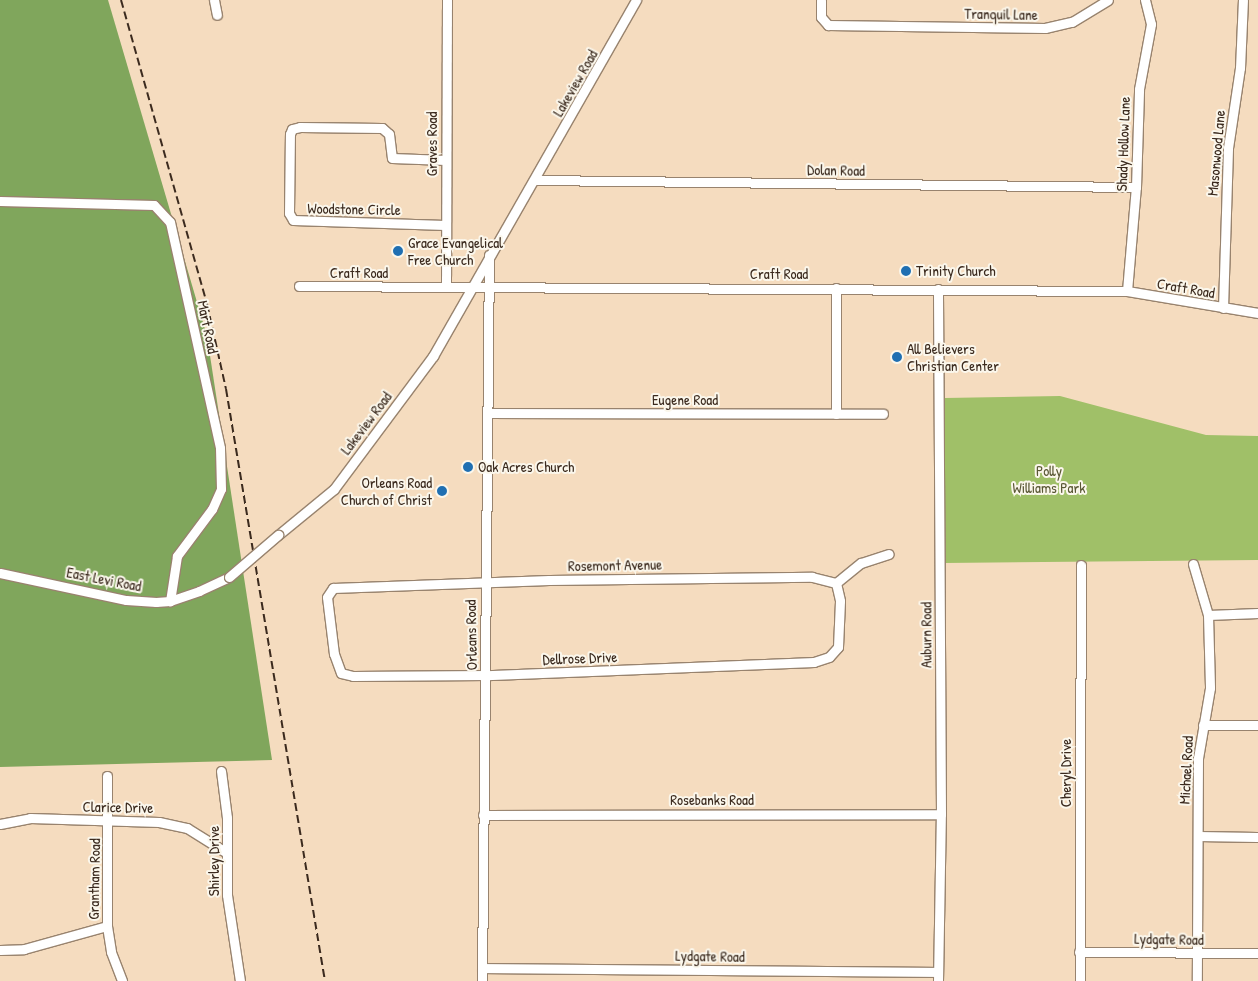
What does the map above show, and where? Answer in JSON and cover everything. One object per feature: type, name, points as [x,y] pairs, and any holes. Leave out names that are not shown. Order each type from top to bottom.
[{"type":"street","points":[[214,0],[217,15]]},
{"type":"street","name":"Graves Road","points":[[446,287],[447,0]]},
{"type":"street","name":"Lakeview Road","points":[[229,577],[334,489],[433,356],[470,288],[536,180],[636,0]]},
{"type":"street","name":"Tranquil Lane","points":[[821,0],[821,17],[828,25],[1045,28],[1072,22],[1108,0]]},
{"type":"street","name":"Shady Hollow Lane","points":[[1127,291],[1136,187],[1139,89],[1151,24],[1145,0]]},
{"type":"street","name":"Masonwood Lane","points":[[1223,308],[1228,148],[1240,68],[1243,0]]},
{"type":"street","name":"Woodstone Circle","points":[[445,225],[293,220],[289,213],[290,134],[292,129],[300,127],[382,128],[389,134],[392,158],[446,160]]},
{"type":"street","name":"Dolan Road","points":[[536,180],[1136,187]]},
{"type":"street","name":"Mart Road","points":[[0,202],[154,206],[170,222],[220,448],[220,489],[212,509],[177,556],[170,601]]},
{"type":"street","points":[[490,255],[490,288]]},
{"type":"street","name":"Craft Road","points":[[299,286],[1127,291],[1258,313]]},
{"type":"street","name":"Orleans Road","points":[[482,981],[486,675],[484,584],[490,288]]},
{"type":"street","points":[[836,288],[836,414]]},
{"type":"street","name":"Auburn Road","points":[[938,289],[941,814],[938,976]]},
{"type":"street","name":"Eugene Road","points":[[487,413],[884,414]]},
{"type":"street","points":[[836,583],[861,563],[889,554]]},
{"type":"street","name":"Michael Road","points":[[1193,564],[1208,615],[1210,688],[1198,758],[1198,981]]},
{"type":"street","name":"Cheryl Drive","points":[[1080,981],[1081,565]]},
{"type":"street","name":"East Levi Road","points":[[0,573],[126,600],[170,601],[229,577]]},
{"type":"street","name":"Rosemont Avenue","points":[[333,588],[484,584],[549,580],[812,576],[836,583]]},
{"type":"street","name":"Dellrose Drive","points":[[333,588],[327,597],[334,654],[341,673],[353,676],[486,675],[814,662],[829,657],[838,647],[840,601],[836,583]]},
{"type":"street","points":[[1208,615],[1258,612]]},
{"type":"street","points":[[1203,725],[1258,725]]},
{"type":"street","name":"Shirley Drive","points":[[221,771],[228,818],[227,896],[240,981]]},
{"type":"street","name":"Grantham Road","points":[[107,776],[107,926],[111,952],[122,981]]},
{"type":"street","name":"Rosebanks Road","points":[[483,815],[941,814]]},
{"type":"street","name":"Clarice Drive","points":[[0,824],[30,818],[159,822],[187,828],[227,853]]},
{"type":"street","points":[[1198,836],[1256,836]]},
{"type":"street","points":[[0,950],[24,949],[107,926]]},
{"type":"street","name":"Lydgate Road","points":[[1079,952],[1258,953]]},
{"type":"street","name":"Lydgate Road","points":[[482,968],[938,976]]},
{"type":"green space","points":[[0,0],[108,0],[207,336],[272,760],[0,767]]},
{"type":"green space","name":"Polly Williams Park","points":[[1060,396],[1206,435],[1258,436],[1258,560],[944,563],[945,398]]},
{"type":"railway","points":[[121,0],[207,304],[226,389],[325,981]]},
{"type":"place","name":"Grace Evangelical Free Church","points":[[398,251]]},
{"type":"place","name":"Trinity Church","points":[[906,271]]},
{"type":"place","name":"All Believers Christian Center","points":[[897,357]]},
{"type":"place","name":"Oak Acres Church","points":[[468,467]]},
{"type":"place","name":"Orleans Road Church of Christ","points":[[442,491]]}]
